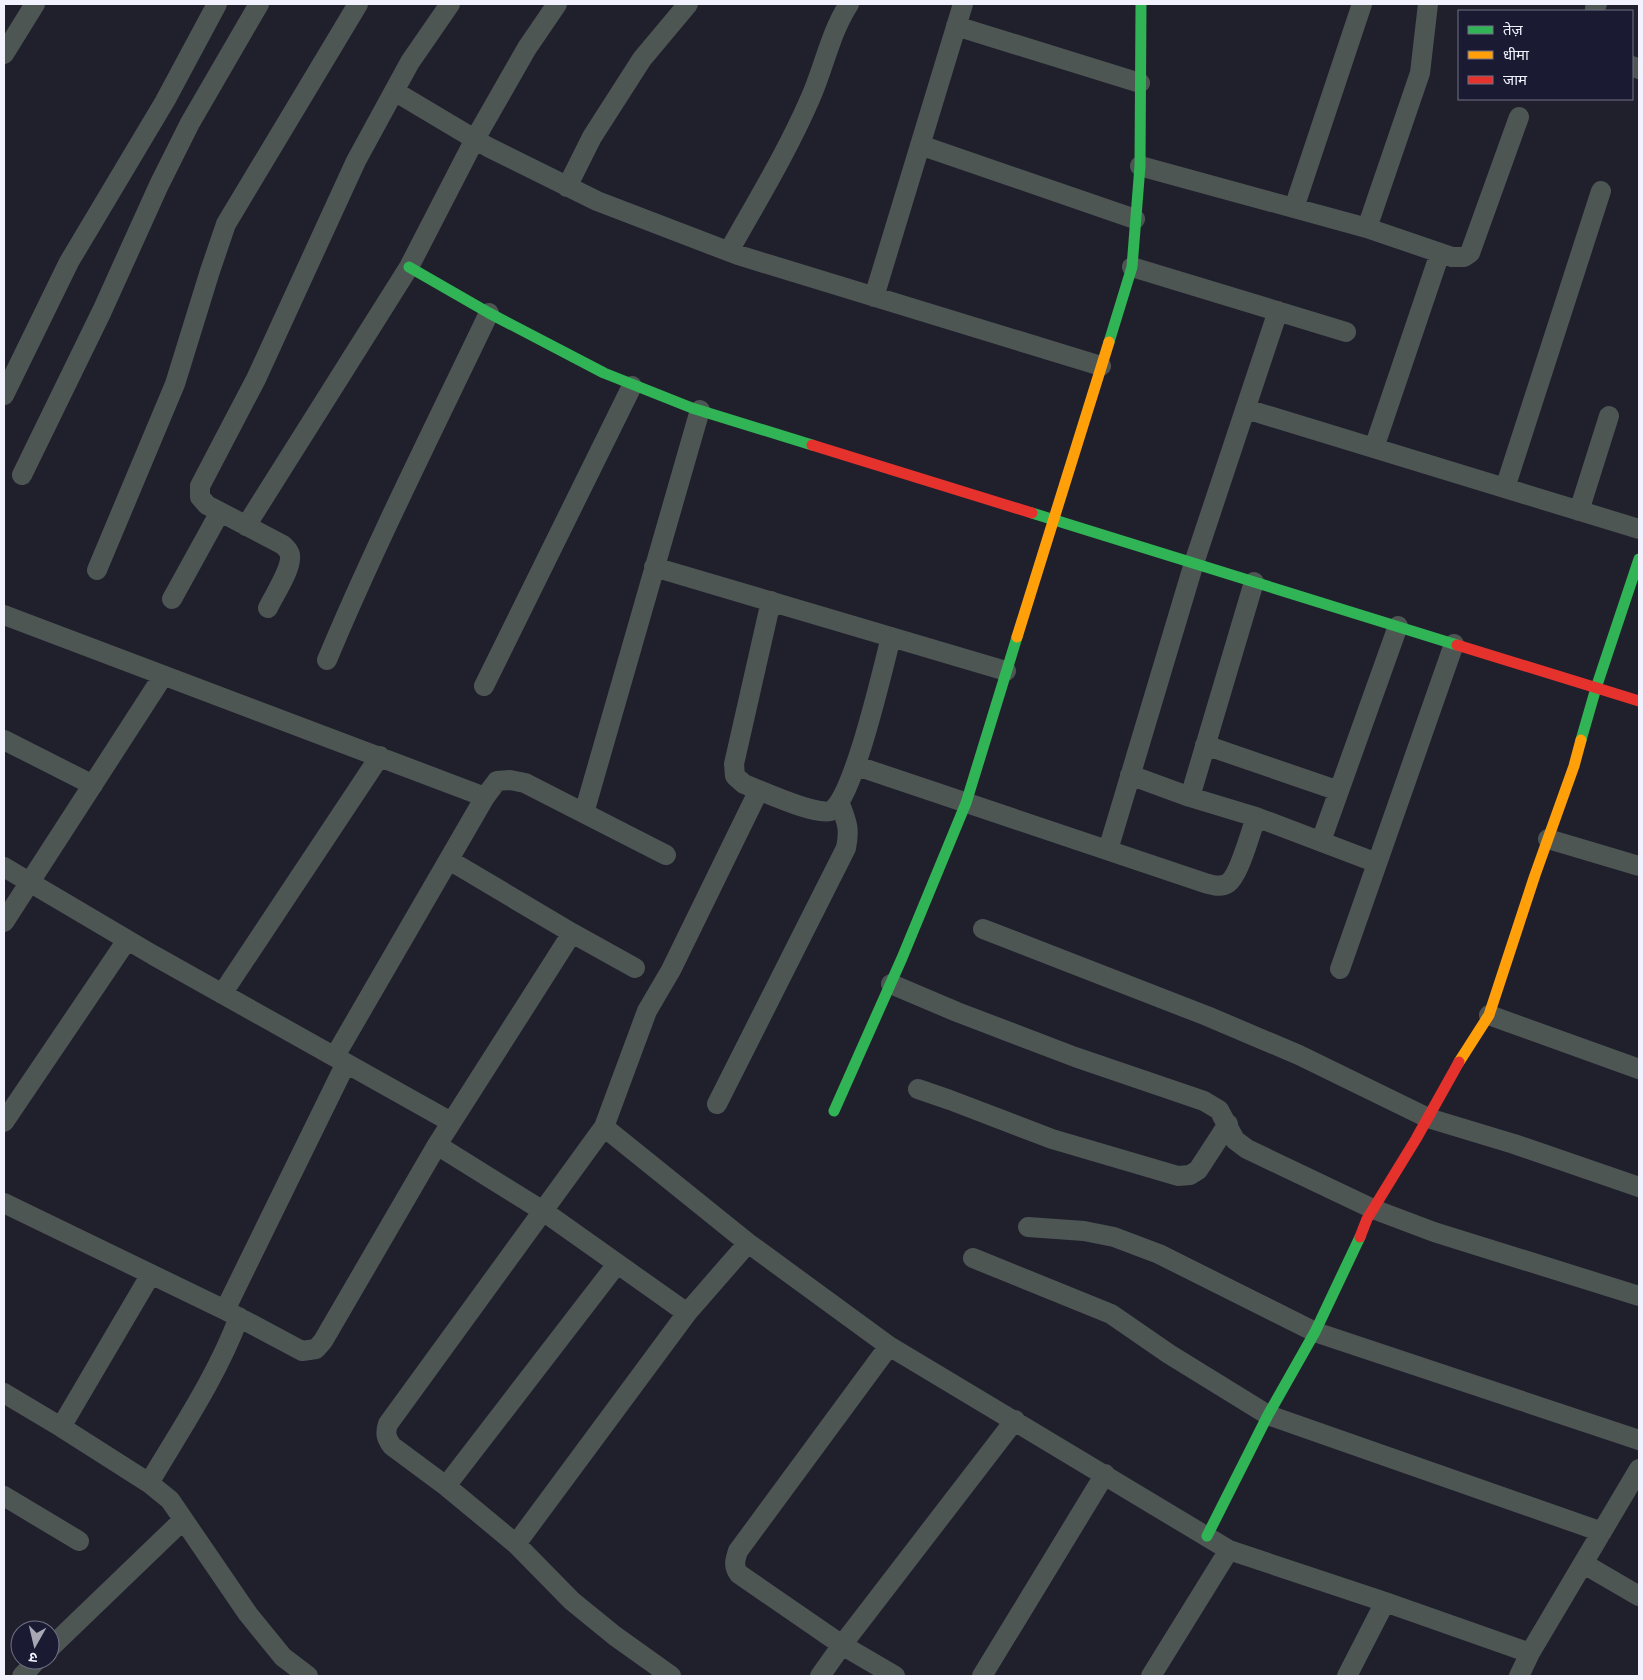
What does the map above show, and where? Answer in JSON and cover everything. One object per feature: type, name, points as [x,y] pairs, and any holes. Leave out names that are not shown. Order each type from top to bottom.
[{"type":"street","points":[[4,54],[35,4]]},
{"type":"street","points":[[4,395],[69,262],[165,101],[216,4]]},
{"type":"street","points":[[22,474],[102,312],[159,185],[190,123],[259,4]]},
{"type":"street","points":[[97,570],[175,384],[226,224],[358,4]]},
{"type":"street","points":[[268,608],[289,566],[289,550],[207,505],[200,497],[200,486],[256,379],[356,161],[410,62],[450,4]]},
{"type":"street","points":[[246,526],[409,267],[475,139],[527,48],[557,4]]},
{"type":"street","points":[[567,187],[592,137],[642,59],[688,4]]},
{"type":"street","points":[[729,251],[797,128],[811,97],[834,32],[849,4]]},
{"type":"street","points":[[874,297],[963,4]]},
{"type":"street","points":[[834,1111],[933,887],[966,803],[1052,519],[1132,267],[1140,166],[1141,4]]},
{"type":"street","points":[[1294,208],[1362,4]]},
{"type":"street","points":[[1367,228],[1420,73],[1428,4]]},
{"type":"street","points":[[956,26],[1140,83]]},
{"type":"street","points":[[394,91],[475,139],[598,202],[729,251],[1100,366]]},
{"type":"street","points":[[1140,166],[1367,228],[1452,257],[1464,257],[1470,253],[1519,118]]},
{"type":"street","points":[[920,145],[1135,219]]},
{"type":"street","points":[[1505,488],[1601,192]]},
{"type":"street","points":[[1374,448],[1440,253]]},
{"type":"street","points":[[409,267],[488,313],[604,373],[632,386],[700,410],[1639,701]]},
{"type":"street","points":[[1132,267],[1346,332]]},
{"type":"street","points":[[1108,850],[1194,563],[1278,311]]},
{"type":"street","points":[[327,660],[488,313]]},
{"type":"street","points":[[484,686],[632,386]]},
{"type":"street","points":[[1246,409],[1639,529]]},
{"type":"street","points":[[584,813],[700,410]]},
{"type":"street","points":[[1579,511],[1609,416]]},
{"type":"street","points":[[172,599],[220,512]]},
{"type":"street","points":[[1207,1536],[1268,1416],[1315,1332],[1356,1248],[1367,1219],[1428,1118],[1466,1049],[1489,1015],[1574,766],[1596,688],[1639,559]]},
{"type":"street","points":[[654,567],[1006,671]]},
{"type":"street","points":[[1190,797],[1254,582]]},
{"type":"street","points":[[771,601],[734,764],[736,776],[744,784],[817,812],[832,811],[840,804],[856,766],[891,637]]},
{"type":"street","points":[[4,615],[485,797]]},
{"type":"street","points":[[1321,841],[1398,626]]},
{"type":"street","points":[[1340,969],[1454,644]]},
{"type":"street","points":[[4,922],[163,676]]},
{"type":"street","points":[[4,740],[93,785]]},
{"type":"street","points":[[1205,745],[1339,791]]},
{"type":"street","points":[[222,994],[380,756]]},
{"type":"street","points":[[856,766],[1219,886],[1229,883],[1236,874],[1256,817]]},
{"type":"street","points":[[1130,775],[1190,797],[1256,817],[1378,864]]},
{"type":"street","points":[[149,1483],[209,1382],[224,1352],[232,1313],[340,1060],[449,860],[485,797],[497,781],[510,780],[525,783],[666,855]]},
{"type":"street","points":[[671,1676],[615,1636],[572,1601],[516,1544],[446,1486],[392,1446],[387,1439],[386,1432],[388,1424],[604,1127],[647,1010],[671,970],[759,790]]},
{"type":"street","points":[[717,1104],[846,848],[849,836],[848,823],[840,804]]},
{"type":"street","points":[[1548,839],[1639,866]]},
{"type":"street","points":[[449,860],[572,934],[635,968]]},
{"type":"street","points":[[4,867],[127,940],[451,1122]]},
{"type":"street","points":[[983,929],[1207,1016],[1291,1052],[1428,1118],[1514,1144],[1639,1187]]},
{"type":"street","points":[[4,1203],[232,1313],[302,1351],[316,1349],[323,1341],[451,1122],[572,934]]},
{"type":"street","points":[[4,1122],[127,940]]},
{"type":"street","points":[[891,984],[957,1012],[1075,1057],[1204,1101],[1220,1110],[1235,1140],[1247,1149],[1373,1209],[1434,1232],[1639,1296]]},
{"type":"street","points":[[1489,1015],[1639,1069]]},
{"type":"street","points":[[918,1089],[1052,1140],[1178,1176],[1190,1175],[1198,1170],[1228,1124]]},
{"type":"street","points":[[604,1127],[748,1243],[888,1346],[1015,1420],[1229,1550],[1385,1602],[1530,1654]]},
{"type":"street","points":[[437,1145],[543,1211],[687,1313]]},
{"type":"street","points":[[1028,1227],[1084,1231],[1114,1237],[1159,1254],[1315,1332],[1639,1440]]},
{"type":"street","points":[[516,1544],[687,1313],[748,1243]]},
{"type":"street","points":[[973,1258],[1111,1314],[1169,1354],[1268,1416],[1602,1532]]},
{"type":"street","points":[[446,1486],[617,1264]]},
{"type":"street","points":[[61,1426],[151,1274]]},
{"type":"street","points":[[888,1346],[738,1551],[734,1561],[735,1569],[739,1574],[842,1645],[895,1676]]},
{"type":"street","points":[[4,1393],[61,1426],[149,1483],[170,1500],[254,1621],[284,1657],[308,1676]]},
{"type":"street","points":[[820,1676],[1015,1420]]},
{"type":"street","points":[[1518,1676],[1639,1469]]},
{"type":"street","points":[[982,1676],[1105,1474]]},
{"type":"street","points":[[4,1496],[79,1541]]},
{"type":"street","points":[[60,1638],[183,1520]]},
{"type":"street","points":[[1156,1675],[1229,1550]]},
{"type":"street","points":[[1584,1564],[1639,1596]]},
{"type":"street","points":[[1347,1676],[1385,1602]]},
{"type":"traffic: fast","points":[[1109,342],[1132,267],[1140,166],[1141,4]]},
{"type":"traffic: fast","points":[[409,267],[489,313],[604,373],[692,408],[812,445]]},
{"type":"traffic: fast","points":[[1032,513],[1457,645]]},
{"type":"traffic: fast","points":[[1581,740],[1596,688],[1639,559]]},
{"type":"traffic: fast","points":[[834,1111],[902,958],[966,803],[1017,637]]},
{"type":"traffic: fast","points":[[1207,1536],[1268,1415],[1315,1332],[1360,1237]]},
{"type":"traffic: slow","points":[[1017,637],[1109,342]]},
{"type":"traffic: slow","points":[[1459,1062],[1489,1015],[1535,875],[1574,766],[1581,740]]},
{"type":"traffic: jam","points":[[812,445],[1032,513]]},
{"type":"traffic: jam","points":[[1457,645],[1639,701]]},
{"type":"traffic: jam","points":[[1360,1237],[1367,1219],[1416,1139],[1459,1062]]}]
